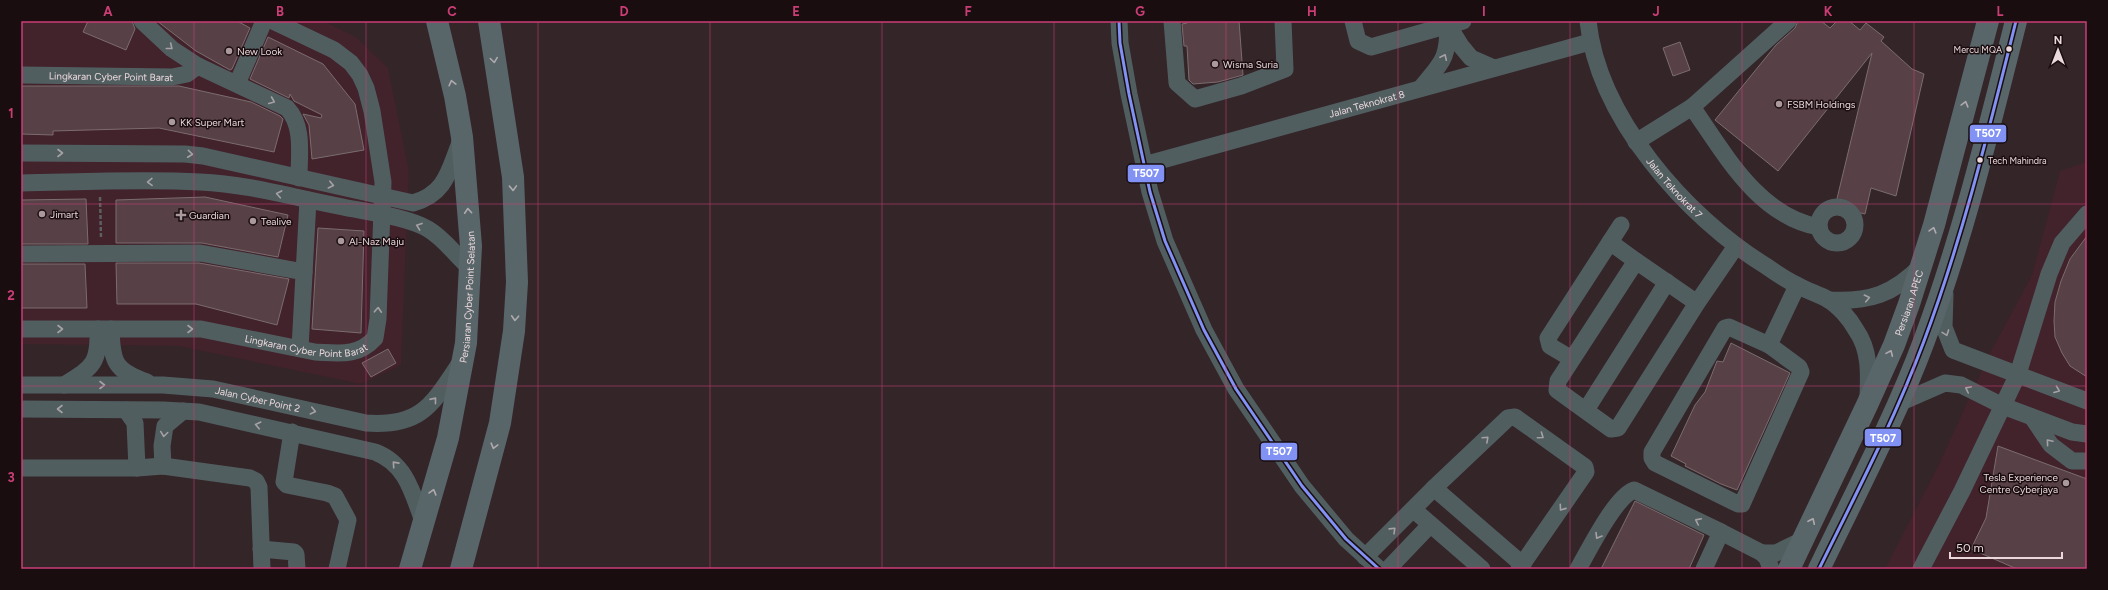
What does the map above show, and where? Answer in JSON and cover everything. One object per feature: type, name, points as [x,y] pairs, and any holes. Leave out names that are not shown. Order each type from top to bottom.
[{"type":"main road","name":"Persiaran Cyber Point Selatan","points":[[410,569],[448,438],[464,358],[470,268],[471,246],[462,137],[455,96],[437,21]]},
{"type":"main road","points":[[461,569],[500,423],[514,331],[516,303],[513,177],[489,21]]},
{"type":"main road","name":"Persiaran APEC","points":[[1789,569],[1894,345],[1923,264],[1988,21]]},
{"type":"main road","points":[[1818,569],[1898,404],[1924,343],[1946,280],[2016,21]]},
{"type":"street","points":[[142,21],[172,49],[198,66],[280,104],[293,114],[299,129],[300,178]]},
{"type":"street","points":[[237,84],[264,21]]},
{"type":"street","name":"Lingkaran Cyber Point Barat","points":[[21,329],[201,329],[315,352],[353,352],[361,350],[375,338],[378,319],[384,197],[372,111],[360,75],[351,63],[334,50],[272,21]]},
{"type":"street","points":[[1119,21],[1120,43],[1144,165],[1165,241],[1204,330],[1236,389],[1302,486],[1346,540],[1379,569]]},
{"type":"street","points":[[1172,21],[1177,82],[1195,99],[1241,86],[1285,69],[1283,21]]},
{"type":"street","points":[[1353,21],[1358,41],[1371,47],[1456,23]]},
{"type":"street","name":"Jalan Teknokrat 7","points":[[1588,21],[1590,42],[1607,87],[1636,142],[1666,179],[1721,234],[1736,246],[1797,286],[1829,300],[1845,315],[1856,329],[1862,341],[1869,372],[1867,405]]},
{"type":"street","points":[[1636,142],[1692,108],[1788,21]]},
{"type":"street","points":[[1456,23],[1461,46],[1471,58],[1494,68]]},
{"type":"street","points":[[1421,88],[1442,63],[1456,23]]},
{"type":"street","name":"Jalan Teknokrat 8","points":[[1144,165],[1590,42]]},
{"type":"street","name":"Lingkaran Cyber Point Barat","points":[[21,75],[172,77],[187,74],[198,66]]},
{"type":"street","points":[[1692,108],[1744,180],[1779,212],[1809,225],[1819,227]]},
{"type":"street","points":[[21,153],[185,154],[222,159],[413,203],[432,196],[439,190],[462,137]]},
{"type":"street","points":[[21,183],[200,182],[241,187],[383,215],[427,228],[447,244],[470,268]]},
{"type":"street","points":[[300,348],[308,200]]},
{"type":"street","points":[[1921,569],[2018,374],[2049,274],[2062,243],[2087,214]]},
{"type":"street","points":[[1572,359],[1550,346],[1548,338],[1621,225]]},
{"type":"street","points":[[1610,242],[1697,303]]},
{"type":"street","points":[[1636,261],[1558,381],[1557,390],[1611,429],[1618,428],[1697,303],[1736,246]]},
{"type":"street","points":[[21,254],[200,253],[304,272]]},
{"type":"street","name":"Jalan Teknokrat 7","points":[[1829,300],[1849,301],[1883,294],[1898,287],[1923,264]]},
{"type":"street","points":[[1946,280],[1944,327],[1953,350],[2087,401]]},
{"type":"street","points":[[1586,410],[1667,282]]},
{"type":"street","points":[[1769,345],[1797,286]]},
{"type":"street","points":[[1729,327],[1769,345],[1799,367],[1801,372],[1742,504],[1738,504],[1655,463],[1652,458],[1652,452],[1725,328],[1729,327]]},
{"type":"street","points":[[104,329],[117,365],[129,374],[155,385]]},
{"type":"street","points":[[64,385],[82,374],[95,361],[104,329]]},
{"type":"street","name":"Jalan Cyber Point 2","points":[[21,385],[155,385],[213,389],[366,423],[383,424],[408,420],[420,414],[432,404],[464,358]]},
{"type":"street","points":[[1898,404],[1945,383],[1961,385],[2003,406],[2032,418],[2072,432],[2087,434]]},
{"type":"street","points":[[21,409],[183,410],[204,413],[292,432],[376,452],[389,457],[404,475],[424,524]]},
{"type":"street","points":[[126,410],[135,423],[137,468]]},
{"type":"street","points":[[163,466],[162,446],[165,426],[183,410]]},
{"type":"street","points":[[1365,557],[1414,510],[1434,488],[1508,418],[1515,418],[1585,467],[1585,476],[1521,567],[1434,488]]},
{"type":"street","points":[[2032,418],[2051,445],[2072,461],[2087,461]]},
{"type":"street","points":[[292,432],[284,482],[287,485],[327,492],[335,496],[348,520],[337,569]]},
{"type":"street","points":[[21,468],[137,468],[163,466],[250,478],[256,481],[258,487],[262,569]]},
{"type":"street","points":[[1578,569],[1618,502],[1628,492],[1634,490],[1762,553],[1767,558],[1771,569]]},
{"type":"street","points":[[1414,510],[1482,569]]},
{"type":"street","points":[[1388,569],[1430,525]]},
{"type":"street","points":[[1704,569],[1721,532]]},
{"type":"street","points":[[1762,553],[1776,553],[1803,540]]},
{"type":"street","points":[[261,549],[294,552],[296,554],[297,569]]},
{"type":"path","points":[[100,182],[101,253]]},
{"type":"shaded area","points":[[21,21],[323,21],[356,37],[388,68],[409,171],[401,365],[361,384],[179,346],[21,344]]},
{"type":"shaded area","name":"Tech Mahindra","points":[[2087,162],[2087,569],[1885,569],[1938,466],[1991,351],[2032,275],[2060,171]]},
{"type":"building","points":[[88,21],[132,21],[135,29],[126,50],[83,32]]},
{"type":"building","points":[[157,21],[237,21],[250,28],[232,69],[230,70],[196,51]]},
{"type":"building","name":"Wisma Suria","points":[[1187,21],[1239,21],[1243,75],[1218,82],[1193,84],[1189,80],[1187,46],[1184,46],[1182,24],[1187,23]]},
{"type":"building","name":"FSBM Holdings","points":[[1798,21],[1821,21],[1830,28],[1837,21],[1849,21],[1860,30],[1866,23],[1884,37],[1881,41],[1912,69],[1924,74],[1896,196],[1871,188],[1865,214],[1835,207],[1872,53],[1778,171],[1715,120],[1776,45],[1795,28]]},
{"type":"building","points":[[268,37],[323,64],[355,104],[364,150],[312,159],[309,125],[303,114],[321,118],[322,115],[294,101],[290,94],[289,98],[250,79]]},
{"type":"building","points":[[1680,42],[1690,70],[1673,76],[1663,48]]},
{"type":"building","points":[[21,86],[179,86],[251,102],[280,116],[283,119],[274,152],[159,128],[53,131],[53,135],[21,134]]},
{"type":"building","points":[[205,197],[288,215],[278,257],[202,243],[116,243],[116,200]]},
{"type":"building","points":[[86,199],[88,244],[21,244],[21,200]]},
{"type":"building","points":[[318,228],[364,231],[361,333],[312,329]]},
{"type":"building","points":[[2087,236],[2087,377],[2070,366],[2062,353],[2055,337],[2054,321],[2055,302],[2061,281],[2070,259]]},
{"type":"building","points":[[116,263],[199,263],[289,279],[277,325],[196,304],[117,304]]},
{"type":"building","points":[[21,264],[85,264],[87,308],[21,308]]},
{"type":"building","points":[[1731,343],[1790,373],[1737,490],[1721,484],[1685,466],[1686,464],[1671,456],[1695,405],[1705,392],[1717,361],[1723,362]]},
{"type":"building","points":[[388,349],[396,363],[371,377],[362,363]]},
{"type":"building","points":[[1998,446],[2087,479],[2087,569],[2017,569],[1971,549],[1986,518]]},
{"type":"building","points":[[1635,501],[1704,535],[1689,569],[1601,569]]},
{"type":"transit line","name":"T507","points":[[1119,21],[1120,43],[1129,94],[1150,192],[1165,241],[1204,330],[1236,389],[1302,486],[1346,539],[1379,569]]},
{"type":"transit line","name":"T507","points":[[1819,569],[1888,428],[1924,341],[1963,223],[2016,21]]},
{"type":"place","name":"Mercu MQA","points":[[2009,49]]},
{"type":"place","name":"New Look","points":[[229,51]]},
{"type":"place","name":"Wisma Suria","points":[[1215,64]]},
{"type":"place","name":"FSBM Holdings","points":[[1779,104]]},
{"type":"place","name":"KK Super Mart","points":[[172,122]]},
{"type":"place","name":"Tech Mahindra","points":[[1980,160]]},
{"type":"place","name":"Jimart","points":[[42,214]]},
{"type":"place","name":"Guardian","points":[[181,215]]},
{"type":"place","name":"Tealive","points":[[253,221]]},
{"type":"place","name":"Al-Naz Maju","points":[[341,241]]},
{"type":"place","name":"Tesla Experience Centre Cyberjaya","points":[[2066,483]]}]
